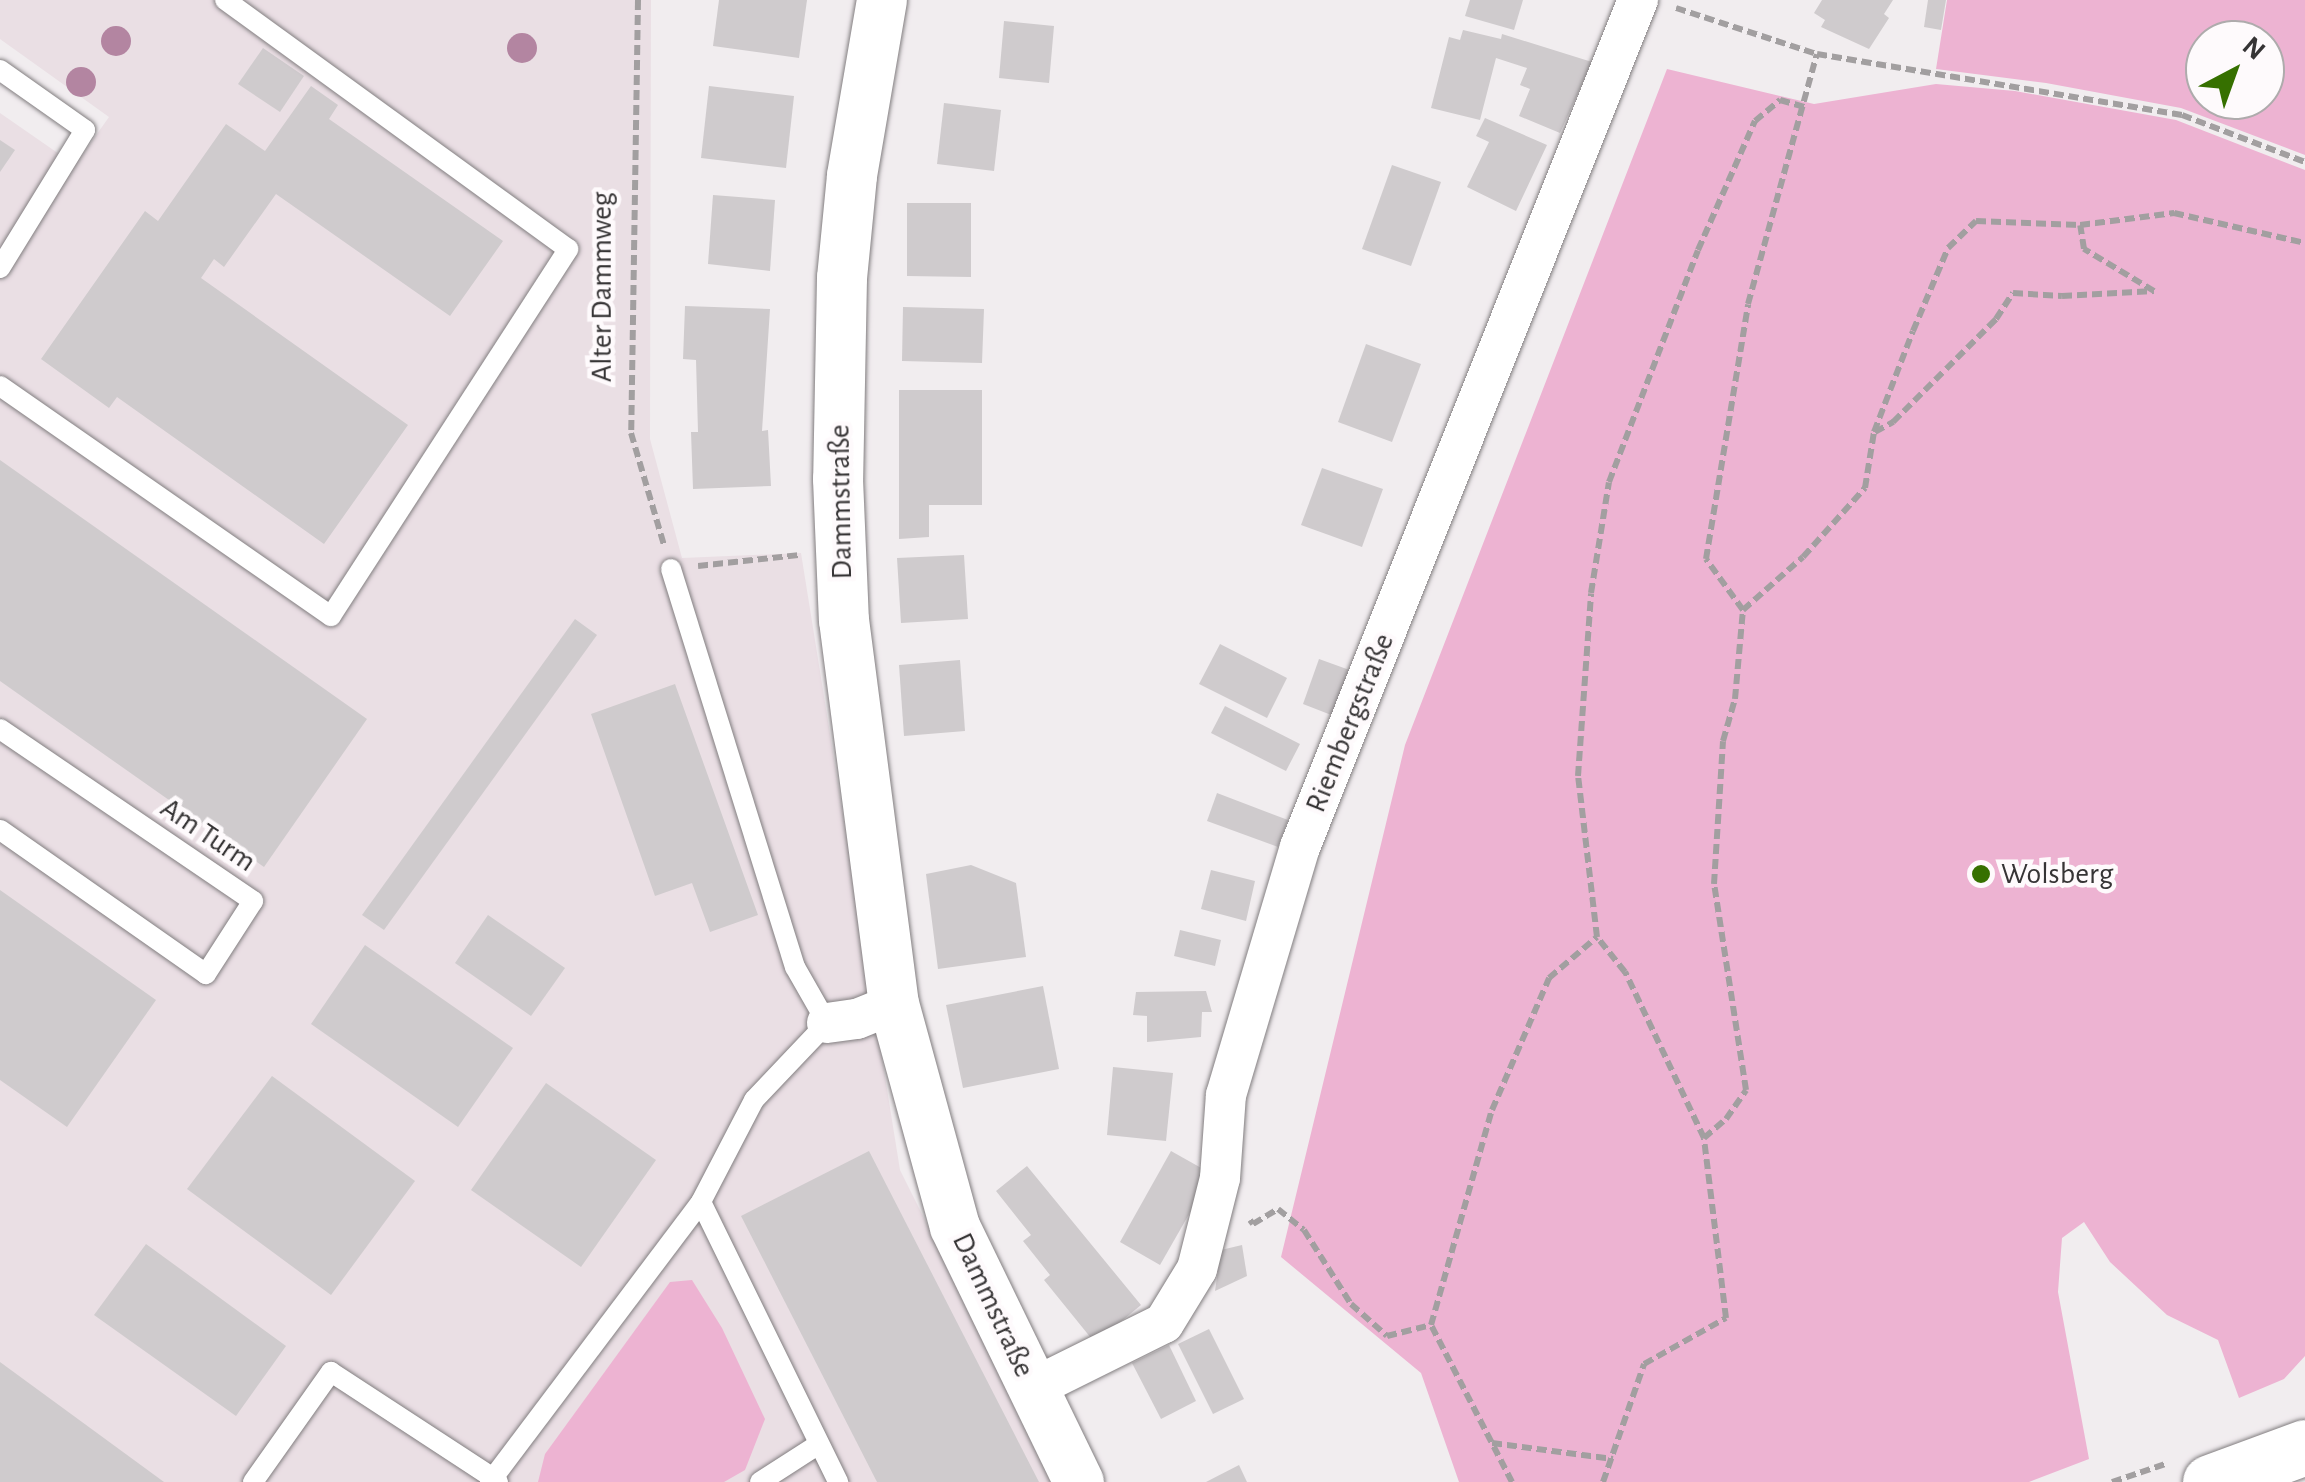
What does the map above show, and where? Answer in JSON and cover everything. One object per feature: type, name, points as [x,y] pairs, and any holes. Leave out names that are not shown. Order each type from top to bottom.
[{"type":"main road","points":[[2210,1482],[2305,1447]]},
{"type":"street","name":"Dammstraße","points":[[882,0],[852,176],[842,278],[838,478],[844,620],[894,1004],[955,1226],[1080,1482]]},
{"type":"street","name":"Riembergstraße","points":[[1033,1388],[1164,1323],[1196,1269],[1220,1178],[1226,1095],[1300,848],[1651,2]]},
{"type":"street","points":[[827,1023],[857,1020],[894,1004]]},
{"type":"lane","points":[[0,386],[331,616],[568,250],[225,0]]},
{"type":"lane","points":[[0,70],[85,130],[0,268]]},
{"type":"lane","points":[[253,1482],[331,1372],[494,1481],[701,1202],[754,1100],[827,1023],[795,967],[671,569]]},
{"type":"lane","name":"Am Turm","points":[[0,729],[253,901],[206,974],[0,830]]},
{"type":"lane","points":[[701,1202],[838,1482]]},
{"type":"lane","points":[[760,1482],[819,1444]]},
{"type":"path","name":"Alter Dammweg","points":[[638,0],[631,433],[671,569]]},
{"type":"path","points":[[1651,2],[1816,54],[2182,115],[2305,162]]},
{"type":"path","points":[[1704,1138],[1726,1119],[1746,1090],[1714,884],[1723,741],[1735,699],[1742,610],[1706,560],[1748,304],[1805,107],[1816,54]]},
{"type":"path","points":[[1602,1482],[1644,1364],[1726,1318],[1704,1138],[1625,972],[1597,938],[1578,776],[1591,594],[1610,482],[1698,250],[1755,121],[1780,100],[1805,107]]},
{"type":"path","points":[[1742,610],[1803,557],[1865,488],[1874,432],[1948,248],[1976,221],[2080,225],[2174,213],[2305,244]]},
{"type":"path","points":[[1874,432],[1893,422],[1996,319],[2013,293],[2062,296],[2154,290],[2084,249],[2080,225]]},
{"type":"path","points":[[671,569],[841,550]]},
{"type":"path","points":[[1512,1482],[1431,1326],[1492,1110],[1534,1011],[1549,978],[1597,938]]},
{"type":"path","points":[[1220,1178],[1253,1224],[1278,1209],[1304,1230],[1351,1304],[1387,1336],[1431,1326]]},
{"type":"path","points":[[1492,1443],[1613,1459]]},
{"type":"shaded area","points":[[0,0],[651,0],[650,439],[682,558],[801,553],[900,1170],[1056,1482],[0,1482],[0,113],[75,165],[109,117],[0,39]]},
{"type":"shaded area","points":[[1947,0],[2305,0],[2305,155],[2213,120],[2285,120],[2285,20],[2185,20],[2185,110],[2046,83],[1936,69]]},
{"type":"shaded area","points":[[1667,69],[1814,104],[1936,84],[2015,91],[2176,120],[2305,170],[2305,1356],[2284,1379],[2239,1398],[2218,1340],[2167,1315],[2110,1262],[2084,1222],[2062,1238],[2058,1292],[2089,1459],[2029,1482],[1459,1482],[1421,1373],[1281,1257],[1405,745]]},
{"type":"shaded area","points":[[692,1280],[722,1328],[765,1419],[745,1470],[724,1482],[538,1482],[545,1454],[670,1282]]},
{"type":"building","points":[[719,0],[807,0],[799,58],[713,46]]},
{"type":"building","points":[[1470,0],[1523,0],[1514,30],[1465,16]]},
{"type":"building","points":[[1822,0],[1893,0],[1884,14],[1889,18],[1869,49],[1821,27],[1825,20],[1814,13]]},
{"type":"building","points":[[1928,0],[1946,0],[1941,30],[1924,27]]},
{"type":"building","points":[[1004,21],[1054,26],[1049,83],[999,78]]},
{"type":"building","points":[[1463,30],[1501,39],[1502,34],[1592,62],[1560,133],[1519,116],[1530,89],[1520,85],[1527,68],[1496,58],[1480,120],[1431,108],[1449,37],[1460,40]]},
{"type":"building","points":[[263,48],[304,76],[280,112],[238,84]]},
{"type":"building","points":[[311,86],[338,105],[329,119],[503,241],[450,316],[276,194],[224,267],[214,259],[201,278],[408,425],[324,544],[117,397],[109,408],[41,359],[145,211],[158,221],[226,124],[265,151]]},
{"type":"building","points":[[709,86],[794,96],[786,168],[701,158]]},
{"type":"building","points":[[944,103],[1001,110],[994,171],[937,164]]},
{"type":"building","points":[[1485,118],[1547,145],[1516,211],[1467,187],[1489,142],[1476,136]]},
{"type":"building","points":[[0,140],[15,150],[0,172]]},
{"type":"building","points":[[1392,165],[1441,182],[1411,266],[1362,249]]},
{"type":"building","points":[[713,195],[775,200],[770,271],[708,264]]},
{"type":"building","points":[[907,203],[971,203],[971,277],[907,276]]},
{"type":"building","points":[[685,306],[770,309],[762,431],[768,430],[771,486],[693,489],[691,432],[698,432],[696,360],[683,359]]},
{"type":"building","points":[[903,307],[984,309],[982,363],[902,361]]},
{"type":"building","points":[[1366,344],[1421,364],[1392,442],[1338,422]]},
{"type":"building","points":[[899,390],[982,390],[982,505],[929,505],[929,537],[899,539]]},
{"type":"building","points":[[0,460],[367,719],[264,867],[0,681]]},
{"type":"building","points":[[1322,468],[1383,489],[1362,547],[1301,525]]},
{"type":"building","points":[[964,555],[968,619],[901,623],[897,558]]},
{"type":"building","points":[[575,619],[597,635],[384,930],[362,915]]},
{"type":"building","points":[[1220,644],[1287,678],[1267,718],[1199,684]]},
{"type":"building","points":[[1319,659],[1355,672],[1339,718],[1303,704]]},
{"type":"building","points":[[960,660],[965,731],[904,736],[899,665]]},
{"type":"building","points":[[675,684],[758,915],[710,932],[692,883],[655,896],[591,714]]},
{"type":"building","points":[[1225,706],[1300,744],[1286,771],[1211,733]]},
{"type":"building","points":[[1217,793],[1288,820],[1278,847],[1207,821]]},
{"type":"building","points":[[971,865],[1016,883],[1026,957],[938,969],[926,874]]},
{"type":"building","points":[[1211,870],[1255,881],[1246,921],[1201,909]]},
{"type":"building","points":[[0,890],[156,1000],[67,1127],[0,1080]]},
{"type":"building","points":[[488,915],[565,968],[531,1016],[455,963]]},
{"type":"building","points":[[1180,930],[1221,940],[1215,966],[1174,956]]},
{"type":"building","points":[[365,945],[513,1048],[458,1127],[311,1024]]},
{"type":"building","points":[[1043,986],[1059,1069],[963,1088],[946,1005]]},
{"type":"building","points":[[1206,991],[1212,1012],[1202,1012],[1201,1037],[1147,1042],[1147,1016],[1133,1015],[1136,992]]},
{"type":"building","points":[[1113,1067],[1173,1073],[1166,1141],[1107,1135]]},
{"type":"building","points":[[272,1076],[415,1181],[331,1295],[187,1189]]},
{"type":"building","points":[[546,1083],[656,1160],[581,1267],[471,1190]]},
{"type":"building","points":[[869,1151],[1039,1482],[877,1482],[741,1216]]},
{"type":"building","points":[[1171,1151],[1212,1174],[1160,1265],[1120,1242]]},
{"type":"building","points":[[1027,1166],[1141,1305],[1095,1343],[1044,1280],[1050,1275],[1023,1241],[1031,1235],[996,1191]]},
{"type":"building","points":[[146,1244],[286,1346],[236,1416],[94,1315]]},
{"type":"building","points":[[1242,1245],[1247,1276],[1215,1291],[1221,1250]]},
{"type":"building","points":[[1209,1329],[1244,1399],[1213,1414],[1178,1344]]},
{"type":"building","points":[[1169,1345],[1196,1401],[1161,1419],[1132,1363]]},
{"type":"building","points":[[0,1362],[164,1482],[0,1482]]},
{"type":"building","points":[[1239,1465],[1247,1482],[1206,1482]]},
{"type":"place","name":"Wolsberg","points":[[1981,874]]}]
